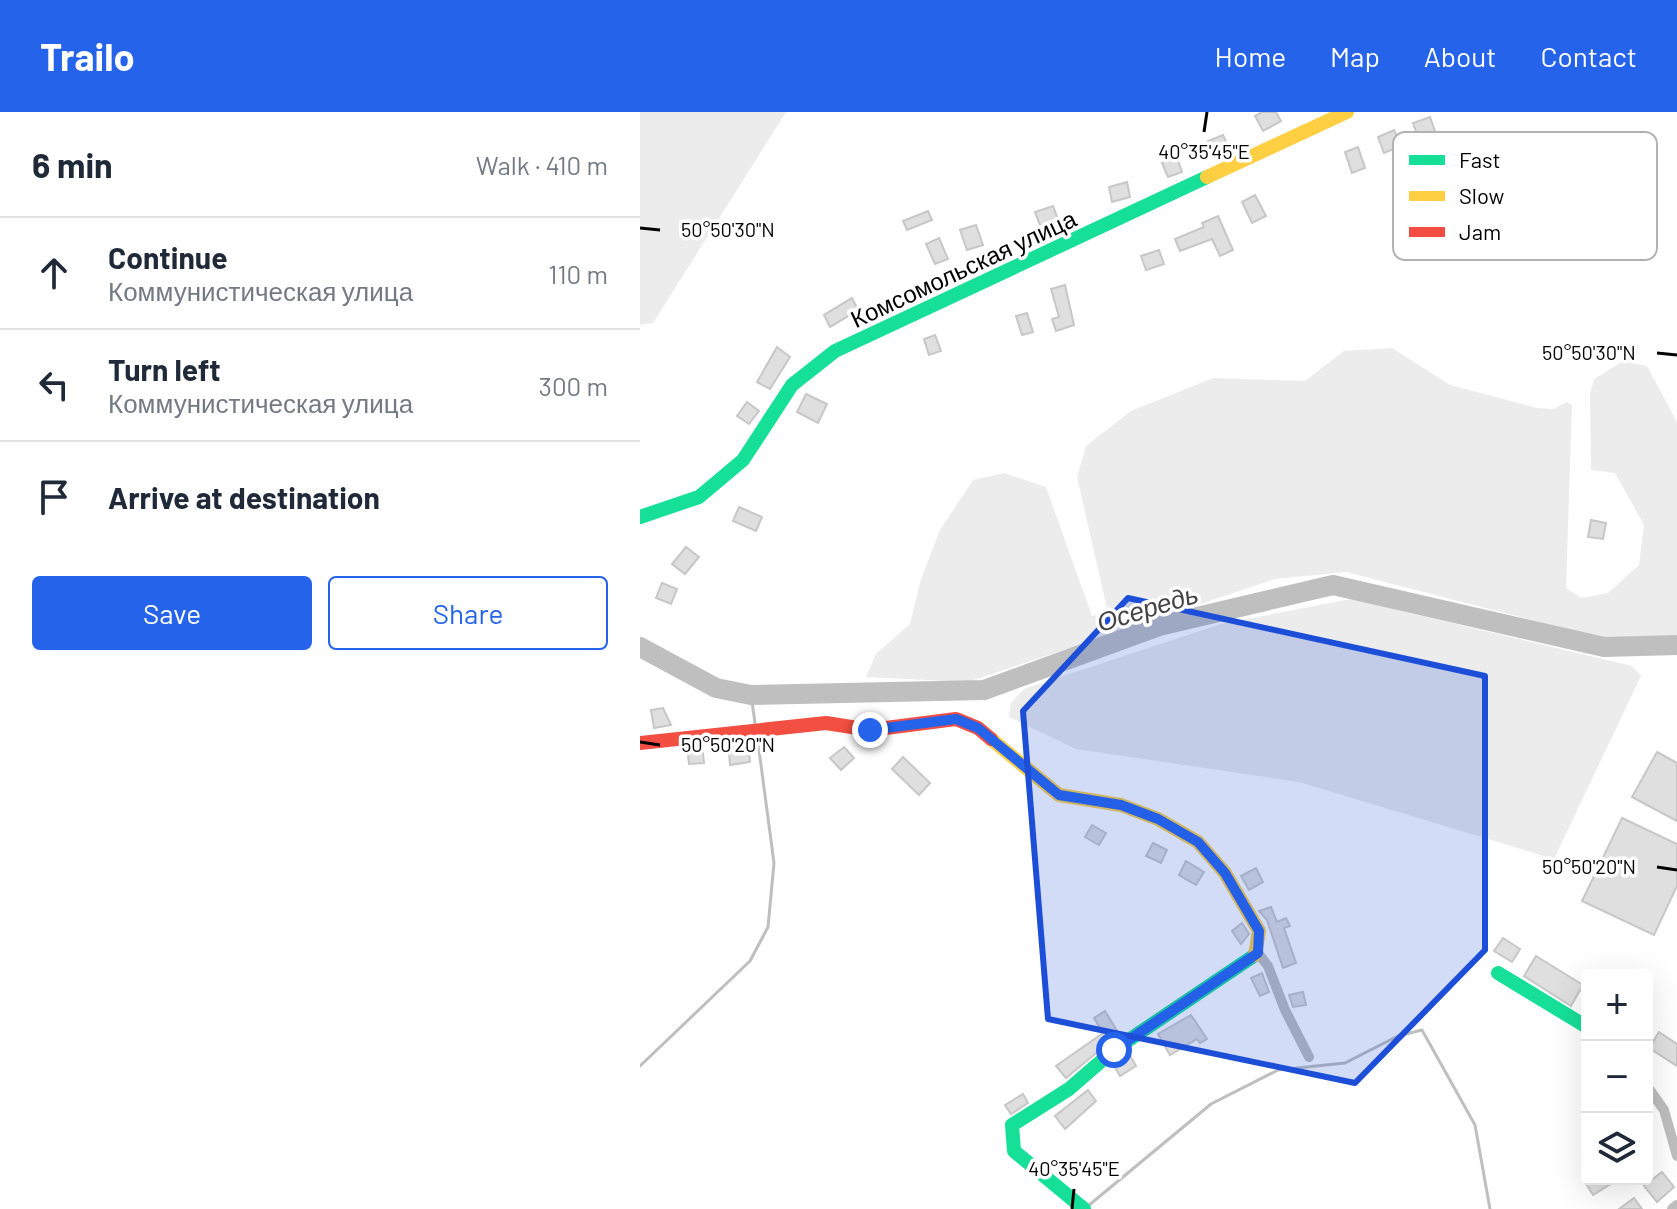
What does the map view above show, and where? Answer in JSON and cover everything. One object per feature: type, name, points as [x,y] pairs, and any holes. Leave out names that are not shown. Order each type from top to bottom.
[{"type":"street","name":"Комсомольская улица","points":[[640,517],[699,497],[743,460],[792,385],[835,351],[1347,112]]},
{"type":"street","points":[[640,743],[826,723],[870,730],[956,719],[978,728],[1059,795],[1121,805],[1158,819],[1198,842],[1225,873],[1259,931],[1258,953],[1268,966],[1285,1010],[1309,1057]]},
{"type":"street","points":[[1084,1209],[1014,1151],[1012,1125],[1069,1089],[1114,1050],[1258,953]]},
{"type":"street","points":[[1498,973],[1581,1023]]},
{"type":"street","points":[[1653,1094],[1664,1110],[1677,1156]]},
{"type":"street","points":[[1672,1209],[1677,1205]]},
{"type":"highlighted area","points":[[1128,598],[1485,676],[1485,950],[1355,1083],[1048,1019],[1023,711]]},
{"type":"shaded area","points":[[640,112],[786,112],[653,323],[640,325]]},
{"type":"shaded area","points":[[1392,348],[1450,385],[1537,408],[1553,409],[1567,402],[1572,405],[1566,588],[1581,598],[1608,593],[1639,565],[1644,525],[1615,473],[1591,470],[1590,394],[1594,379],[1623,361],[1647,366],[1677,422],[1677,654],[1664,654],[1346,572],[1275,579],[968,682],[866,677],[876,654],[910,624],[921,579],[940,530],[973,480],[1004,473],[1046,487],[1092,616],[1108,613],[1077,477],[1086,446],[1131,411],[1213,378],[1305,381],[1344,351]]},
{"type":"shaded area","points":[[1351,599],[1632,666],[1641,676],[1554,859],[1299,782],[1076,749],[1009,717],[1011,703],[1024,689],[1221,624]]},
{"type":"building","points":[[1262,112],[1276,112],[1281,121],[1263,131],[1255,116]]},
{"type":"building","points":[[1430,117],[1435,131],[1416,132],[1413,123]]},
{"type":"building","points":[[1394,130],[1393,149],[1384,153],[1378,137]]},
{"type":"building","points":[[1223,135],[1229,149],[1214,156],[1208,141]]},
{"type":"building","points":[[1358,147],[1365,168],[1352,173],[1345,152]]},
{"type":"building","points":[[1177,158],[1182,172],[1168,177],[1162,163]]},
{"type":"building","points":[[1127,182],[1130,197],[1112,202],[1109,187]]},
{"type":"building","points":[[1255,195],[1266,216],[1252,223],[1242,202]]},
{"type":"building","points":[[1053,206],[1059,222],[1041,228],[1035,212]]},
{"type":"building","points":[[928,211],[932,220],[907,230],[903,221]]},
{"type":"building","points":[[1218,216],[1233,250],[1220,256],[1212,239],[1180,251],[1175,239],[1204,227],[1202,223]]},
{"type":"building","points":[[976,225],[983,245],[967,250],[960,230]]},
{"type":"building","points":[[939,238],[948,259],[935,264],[926,244]]},
{"type":"building","points":[[1159,250],[1164,264],[1146,270],[1141,256]]},
{"type":"building","points":[[1065,285],[1074,325],[1056,331],[1052,319],[1059,317],[1051,289]]},
{"type":"building","points":[[852,298],[858,310],[830,327],[824,315]]},
{"type":"building","points":[[1027,313],[1033,332],[1022,335],[1016,316]]},
{"type":"building","points":[[935,335],[941,351],[929,355],[924,339]]},
{"type":"building","points":[[777,347],[790,357],[770,389],[757,382]]},
{"type":"building","points":[[806,394],[827,404],[818,423],[797,412]]},
{"type":"building","points":[[747,402],[759,411],[749,424],[737,416]]},
{"type":"building","points":[[739,507],[762,517],[756,531],[733,521]]},
{"type":"building","points":[[1591,520],[1606,523],[1603,539],[1588,537]]},
{"type":"building","points":[[686,547],[699,557],[685,574],[672,564]]},
{"type":"building","points":[[662,583],[677,589],[671,604],[656,598]]},
{"type":"building","points":[[663,708],[671,725],[654,728],[651,710]]},
{"type":"building","points":[[748,741],[750,762],[730,765],[729,753],[734,752],[733,743]]},
{"type":"building","points":[[702,745],[704,763],[689,764],[687,747]]},
{"type":"building","points":[[844,747],[854,758],[841,770],[830,758]]},
{"type":"building","points":[[1657,752],[1677,763],[1677,821],[1632,797]]},
{"type":"building","points":[[903,757],[930,783],[919,795],[892,769]]},
{"type":"building","points":[[1622,818],[1677,844],[1677,886],[1654,935],[1582,901]]},
{"type":"building","points":[[1092,825],[1106,833],[1099,845],[1085,837]]},
{"type":"building","points":[[1153,843],[1167,850],[1161,863],[1146,856]]},
{"type":"building","points":[[1186,861],[1204,872],[1196,885],[1179,875]]},
{"type":"building","points":[[1256,868],[1263,882],[1249,890],[1241,876]]},
{"type":"building","points":[[1271,907],[1277,922],[1286,918],[1290,926],[1284,928],[1296,963],[1283,968],[1267,920],[1259,911]]},
{"type":"building","points":[[1242,923],[1249,934],[1241,944],[1232,931]]},
{"type":"building","points":[[1503,938],[1520,949],[1512,962],[1494,951]]},
{"type":"building","points":[[1536,956],[1581,984],[1581,988],[1571,1006],[1524,976]]},
{"type":"building","points":[[1262,973],[1269,992],[1260,996],[1251,978]]},
{"type":"building","points":[[1303,992],[1306,1005],[1293,1007],[1289,995]]},
{"type":"building","points":[[1105,1011],[1119,1034],[1066,1078],[1056,1066],[1103,1033],[1094,1018]]},
{"type":"building","points":[[1191,1015],[1207,1039],[1200,1043],[1197,1039],[1170,1055],[1158,1034]]},
{"type":"building","points":[[1659,1032],[1677,1044],[1677,1066],[1653,1051],[1653,1042]]},
{"type":"building","points":[[1129,1054],[1136,1066],[1120,1076],[1113,1064]]},
{"type":"building","points":[[1088,1090],[1096,1101],[1065,1129],[1055,1116]]},
{"type":"building","points":[[1023,1094],[1028,1103],[1011,1114],[1005,1105]]},
{"type":"building","points":[[1662,1172],[1674,1187],[1657,1202],[1644,1186],[1653,1185],[1653,1179]]},
{"type":"building","points":[[1587,1185],[1609,1185],[1593,1195]]},
{"type":"building","points":[[1634,1198],[1642,1209],[1619,1209]]},
{"type":"waterway","name":"Осередь","points":[[640,647],[716,688],[751,695],[984,690],[1159,626],[1333,585],[1604,647],[1677,645]]},
{"type":"waterway","points":[[751,695],[755,723]]},
{"type":"waterway","points":[[640,1066],[750,961],[768,927],[774,863],[757,735]]},
{"type":"waterway","points":[[1088,1206],[1211,1104],[1278,1070],[1345,1063],[1398,1036],[1422,1030],[1475,1125],[1490,1209]]},
{"type":"traffic: fast","points":[[640,517],[699,497],[743,460],[792,385],[835,351],[1207,177]]},
{"type":"traffic: fast","points":[[1084,1209],[1014,1151],[1012,1125],[1069,1089],[1114,1050],[1255,955]]},
{"type":"traffic: fast","points":[[1498,973],[1581,1023]]},
{"type":"traffic: slow","points":[[1207,177],[1347,112]]},
{"type":"traffic: slow","points":[[991,739],[1059,795],[1121,805],[1158,819],[1198,842],[1225,873],[1259,931],[1255,955]]},
{"type":"traffic: jam","points":[[640,743],[826,723],[870,730],[956,719],[978,728],[991,739]]},
{"type":"route","points":[[870,730],[956,719],[978,728],[1059,795],[1121,805],[1158,819],[1198,842],[1225,873],[1259,931],[1258,953],[1114,1050]]}]
